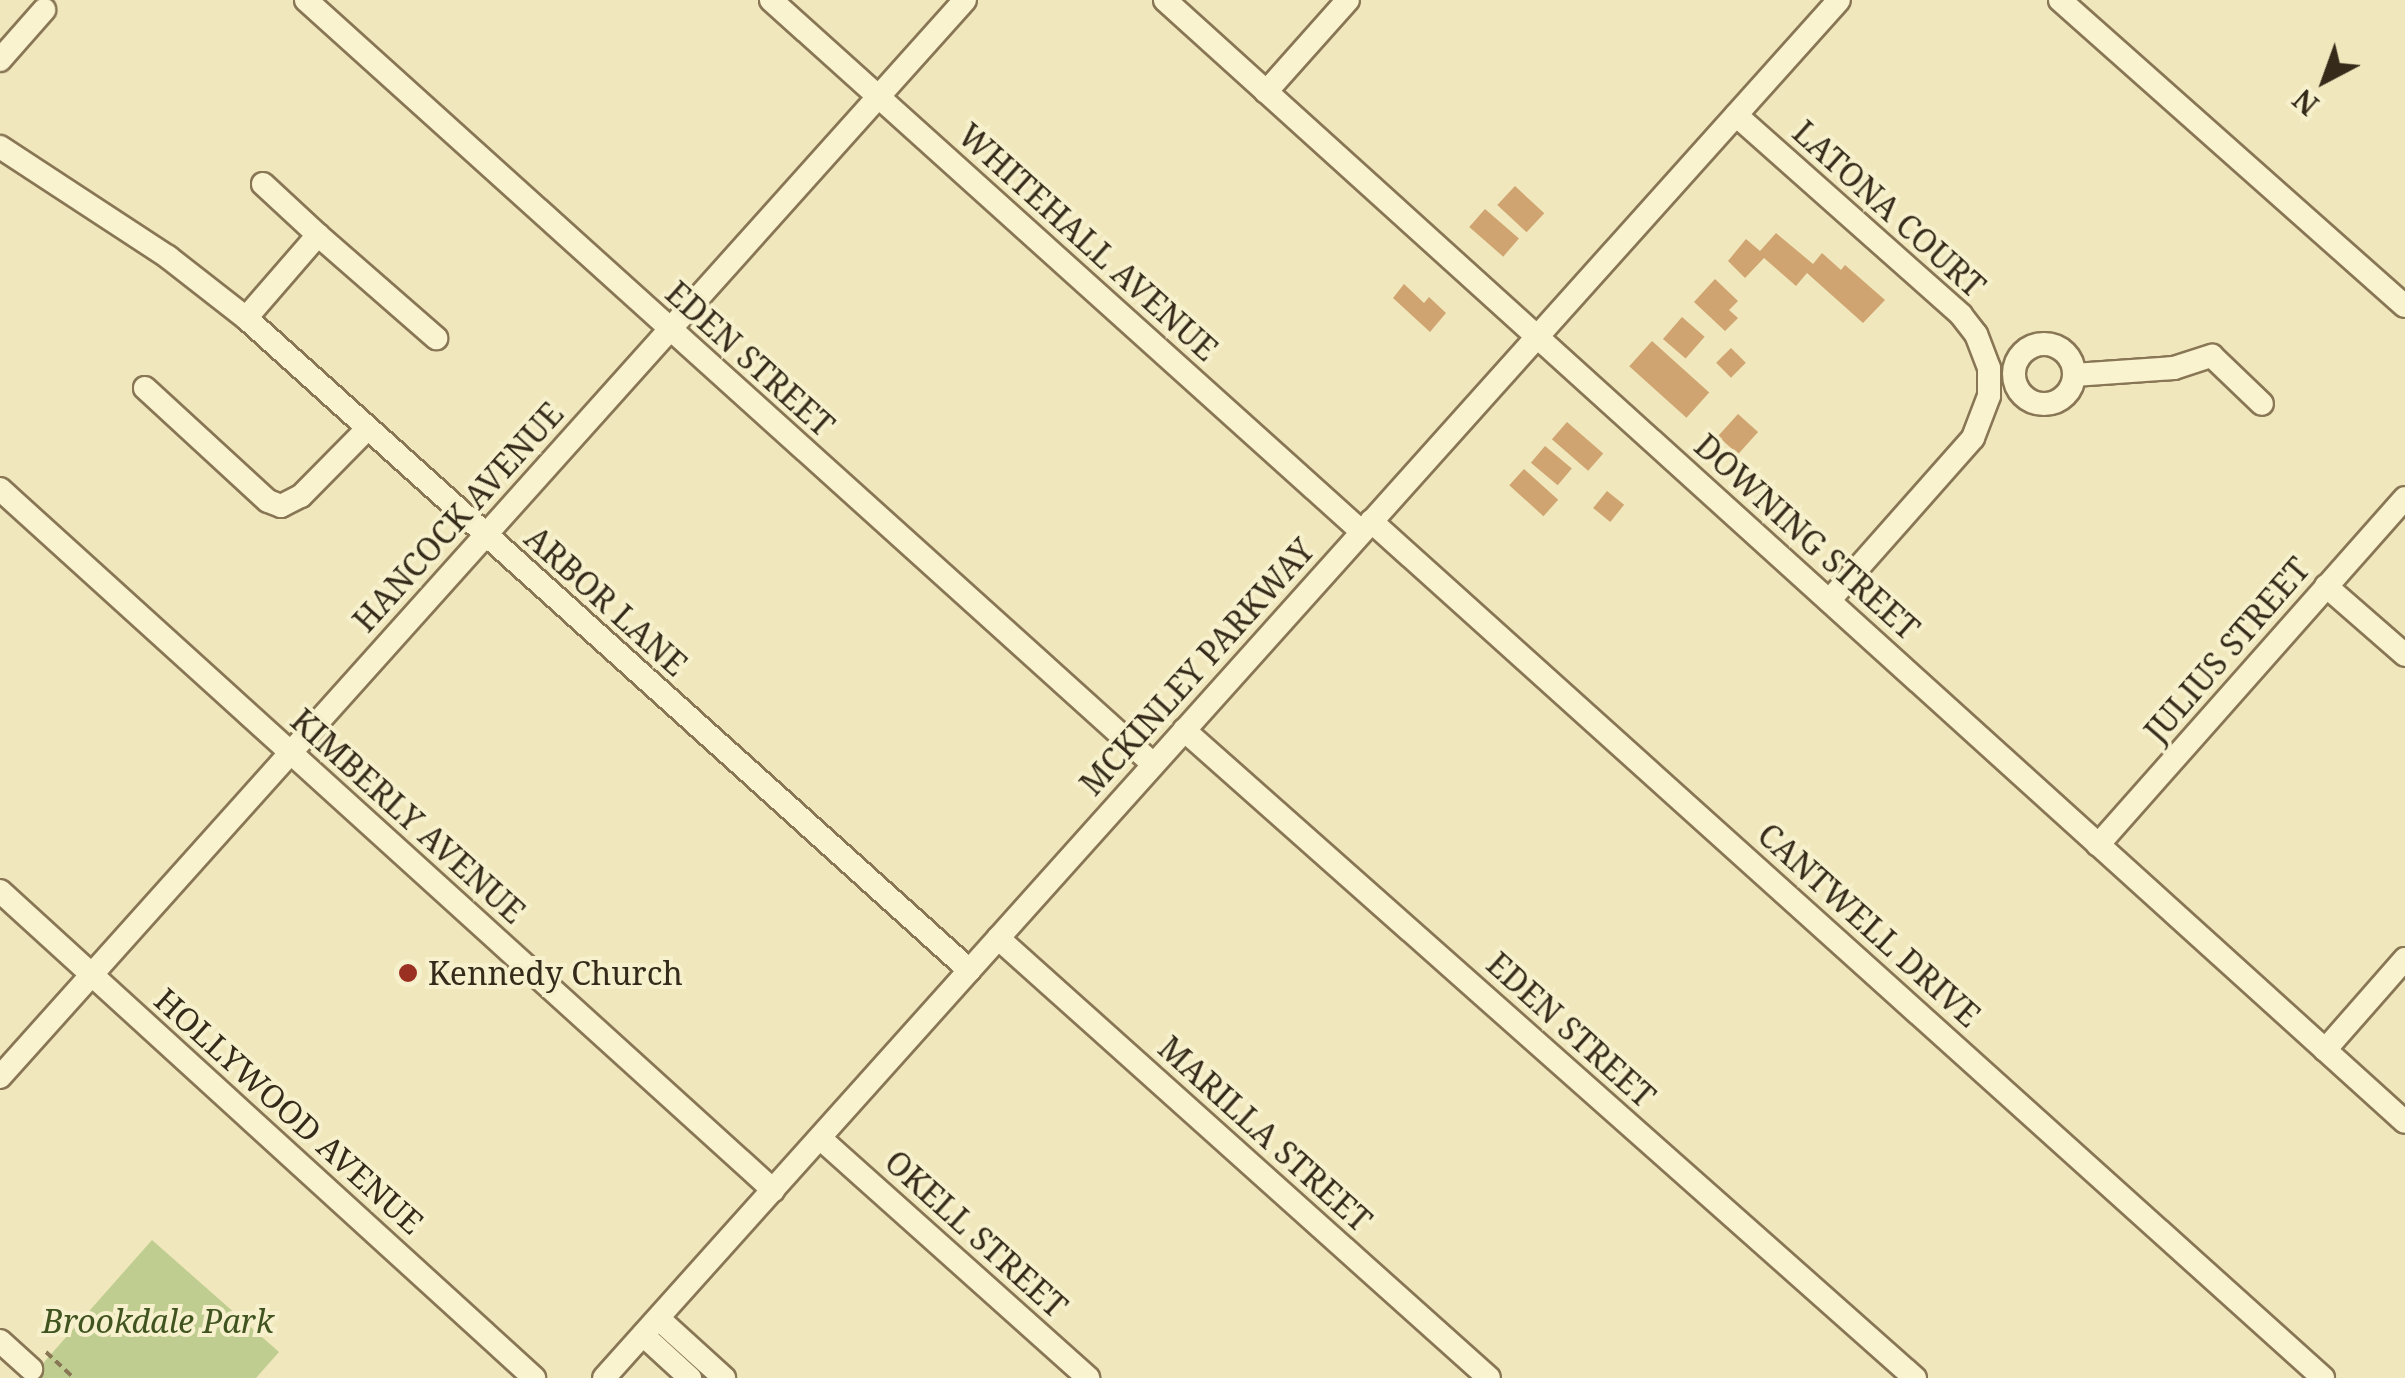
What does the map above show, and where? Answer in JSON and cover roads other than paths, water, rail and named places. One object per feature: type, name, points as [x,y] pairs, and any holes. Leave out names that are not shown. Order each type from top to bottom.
[{"type":"street","name":"EDEN STREET","points":[[306,0],[1153,764]]},
{"type":"street","name":"WHITEHALL AVENUE","points":[[771,0],[1367,526]]},
{"type":"street","name":"HANCOCK AVENUE","points":[[0,1077],[965,0]]},
{"type":"street","name":"DOWNING STREET","points":[[1165,0],[2405,1122]]},
{"type":"street","points":[[1266,92],[1348,0]]},
{"type":"street","name":"MCKINLEY PARKWAY","points":[[604,1378],[1839,0]]},
{"type":"street","points":[[2060,0],[2405,306]]},
{"type":"street","points":[[0,60],[44,10]]},
{"type":"street","name":"LATONA COURT","points":[[1736,115],[1961,315],[1976,334],[1990,377]]},
{"type":"street","name":"ARBOR LANE","points":[[0,147],[168,257],[246,318],[970,970]]},
{"type":"street","points":[[263,184],[436,338]]},
{"type":"street","points":[[246,318],[318,234]]},
{"type":"street","points":[[2045,344],[2066,353],[2074,375],[2064,396],[2046,404],[2023,395],[2014,379],[2020,356],[2045,344]]},
{"type":"street","points":[[2074,375],[2174,368],[2212,356],[2262,404]]},
{"type":"street","points":[[1829,601],[1974,438],[1984,419],[1990,377],[2014,379]]},
{"type":"street","points":[[145,388],[268,501],[282,506],[301,496],[368,428]]},
{"type":"street","name":"KIMBERLY AVENUE","points":[[0,489],[773,1190]]},
{"type":"street","name":"JULIUS STREET","points":[[2098,845],[2405,498]]},
{"type":"street","name":"CANTWELL DRIVE","points":[[1367,526],[2323,1378]]},
{"type":"street","points":[[2326,586],[2405,655]]},
{"type":"street","name":"EDEN STREET","points":[[1184,730],[1915,1378]]},
{"type":"street","name":"HOLLYWOOD AVENUE","points":[[0,892],[534,1378]]},
{"type":"street","name":"MARILLA STREET","points":[[998,938],[1490,1378]]},
{"type":"street","points":[[2325,1050],[2405,959]]},
{"type":"street","name":"OKELL STREET","points":[[820,1138],[1088,1378]]},
{"type":"street","points":[[651,1327],[690,1378]]},
{"type":"street","points":[[651,1327],[724,1378]]},
{"type":"street","points":[[0,1341],[31,1369]]},
{"type":"place","name":"Kennedy Church","points":[[408,973]]},
{"type":"park label","name":"Brookdale Park","points":[[158,1321]]}]
